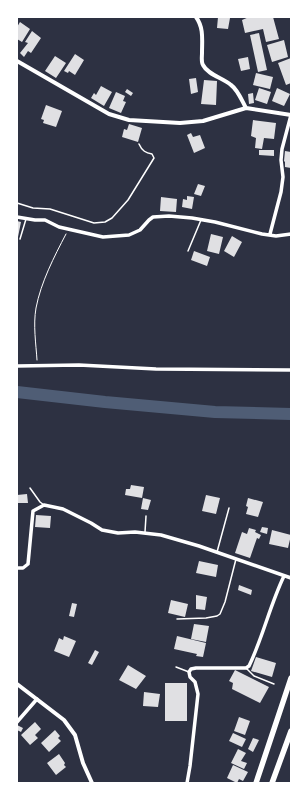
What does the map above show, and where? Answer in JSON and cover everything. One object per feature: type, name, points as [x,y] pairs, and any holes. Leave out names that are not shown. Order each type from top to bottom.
[{"type":"highway","points":[[256,783],[291,678]]},
{"type":"highway","points":[[272,783],[291,730]]},
{"type":"street","points":[[196,17],[202,27],[203,33],[202,64],[205,69],[224,79],[232,86],[246,108]]},
{"type":"street","points":[[17,67],[18,62],[109,114],[129,120],[180,123],[203,121],[246,108],[291,115],[282,149],[281,160],[283,176],[281,192],[270,234]]},
{"type":"street","points":[[17,217],[45,220],[59,227],[103,237],[124,236],[140,230],[153,217],[176,217],[201,220],[276,236],[291,234]]},
{"type":"street","points":[[17,366],[79,365],[156,369],[291,370]]},
{"type":"street","points":[[17,568],[23,568],[28,564],[34,511],[44,505],[62,510],[91,523],[102,530],[110,532],[145,532],[161,535],[217,552],[291,578]]},
{"type":"street","points":[[187,783],[198,694],[195,682],[190,677],[189,672],[191,669],[196,668],[246,668],[249,666],[263,634],[276,593],[284,576]]},
{"type":"street","points":[[17,684],[64,720],[75,735],[83,763],[92,783]]},
{"type":"street","points":[[17,722],[37,699]]},
{"type":"lane","points":[[17,203],[33,208],[50,209],[66,213],[94,223],[105,222],[112,218],[128,200],[154,158],[152,154],[147,154],[139,144]]},
{"type":"lane","points":[[20,239],[26,219]]},
{"type":"lane","points":[[188,251],[201,220]]},
{"type":"lane","points":[[30,488],[44,505]]},
{"type":"lane","points":[[217,552],[229,508]]},
{"type":"lane","points":[[145,532],[146,516]]},
{"type":"lane","points":[[177,619],[206,618],[220,614],[225,602],[236,559]]},
{"type":"lane","points":[[176,667],[189,672]]},
{"type":"lane","points":[[246,668],[254,676],[274,684]]},
{"type":"path","points":[[37,365],[35,330],[36,309],[42,286],[68,229]]},
{"type":"building","points":[[218,17],[230,18],[228,29],[217,28]]},
{"type":"building","points":[[249,17],[273,17],[279,39],[266,42],[263,29],[245,33],[242,20]]},
{"type":"building","points":[[20,22],[30,29],[22,42],[17,39],[17,27]]},
{"type":"building","points":[[32,31],[41,38],[31,53],[28,51],[24,57],[20,53],[28,43],[25,42]]},
{"type":"building","points":[[259,33],[267,70],[258,72],[250,35]]},
{"type":"building","points":[[284,40],[288,57],[272,62],[267,45]]},
{"type":"building","points":[[75,54],[84,60],[75,75],[69,71],[68,73],[64,71]]},
{"type":"building","points":[[55,56],[66,63],[56,78],[45,71]]},
{"type":"building","points":[[248,57],[250,69],[241,71],[238,59]]},
{"type":"building","points":[[291,58],[291,83],[286,85],[278,63]]},
{"type":"building","points":[[256,73],[273,77],[270,89],[253,85]]},
{"type":"building","points":[[196,78],[198,92],[191,94],[189,79]]},
{"type":"building","points":[[204,80],[217,81],[216,105],[201,104]]},
{"type":"building","points":[[101,86],[112,92],[104,106],[91,98],[94,93],[96,95]]},
{"type":"building","points":[[259,88],[271,92],[267,104],[255,100]]},
{"type":"building","points":[[277,88],[290,94],[284,106],[272,101]]},
{"type":"building","points":[[127,89],[133,93],[131,96],[125,92]]},
{"type":"building","points":[[116,92],[125,96],[123,101],[126,102],[121,113],[109,108]]},
{"type":"building","points":[[253,93],[254,103],[249,104],[248,94]]},
{"type":"building","points":[[46,105],[62,111],[56,127],[43,123],[44,120],[41,119]]},
{"type":"building","points":[[253,120],[276,123],[274,139],[264,138],[262,149],[255,148],[256,138],[251,136]]},
{"type":"building","points":[[129,124],[142,128],[138,142],[122,137],[124,129],[127,130]]},
{"type":"building","points":[[191,133],[193,137],[200,135],[205,148],[194,153],[187,135]]},
{"type":"building","points":[[259,150],[274,150],[274,156],[259,155]]},
{"type":"building","points":[[285,151],[291,152],[291,168],[285,167]]},
{"type":"building","points":[[198,184],[205,186],[201,196],[194,194]]},
{"type":"building","points":[[187,196],[194,197],[192,209],[182,207],[183,199],[187,200]]},
{"type":"building","points":[[161,197],[177,199],[176,212],[160,211]]},
{"type":"building","points":[[17,221],[21,222],[18,237],[17,236]]},
{"type":"building","points":[[211,234],[223,237],[219,254],[207,251]]},
{"type":"building","points":[[232,236],[242,242],[234,257],[224,251]]},
{"type":"building","points":[[194,251],[210,257],[207,266],[191,260]]},
{"type":"building","points":[[131,485],[144,487],[142,498],[125,495],[126,489],[130,489]]},
{"type":"building","points":[[27,494],[28,503],[17,503],[17,495]]},
{"type":"building","points":[[206,495],[220,498],[216,514],[202,511]]},
{"type":"building","points":[[143,498],[151,500],[148,510],[141,509]]},
{"type":"building","points":[[248,498],[263,502],[258,517],[246,514]]},
{"type":"building","points":[[36,515],[51,516],[50,528],[35,527]]},
{"type":"building","points":[[262,527],[268,528],[267,534],[260,532]]},
{"type":"building","points":[[249,528],[256,530],[255,532],[261,535],[259,539],[257,538],[250,558],[235,553],[242,532],[247,534]]},
{"type":"building","points":[[272,530],[291,535],[288,548],[269,544]]},
{"type":"building","points":[[199,561],[218,565],[216,577],[196,573]]},
{"type":"building","points":[[239,585],[252,590],[251,595],[238,590]]},
{"type":"building","points":[[196,595],[207,597],[205,610],[196,609]]},
{"type":"building","points":[[171,600],[188,604],[185,617],[168,613]]},
{"type":"building","points":[[72,603],[77,604],[74,617],[69,616]]},
{"type":"building","points":[[194,624],[209,626],[206,642],[191,639]]},
{"type":"building","points":[[64,636],[76,641],[69,657],[54,651],[59,638],[63,640]]},
{"type":"building","points":[[177,636],[206,643],[203,657],[196,656],[197,654],[174,649]]},
{"type":"building","points":[[95,650],[99,652],[92,665],[88,663]]},
{"type":"building","points":[[256,657],[276,663],[272,677],[251,671]]},
{"type":"building","points":[[128,665],[146,676],[136,689],[119,680]]},
{"type":"building","points":[[235,670],[269,687],[260,703],[232,689],[233,683],[229,681]]},
{"type":"building","points":[[165,683],[187,683],[187,721],[165,721]]},
{"type":"building","points":[[144,692],[160,694],[158,707],[143,706]]},
{"type":"building","points":[[239,717],[250,721],[245,735],[234,731]]},
{"type":"building","points":[[35,722],[41,729],[35,735],[38,738],[30,745],[21,735]]},
{"type":"building","points":[[17,725],[23,728],[21,732],[17,730]]},
{"type":"building","points":[[55,730],[60,736],[58,738],[61,741],[49,752],[41,743]]},
{"type":"building","points":[[233,733],[246,739],[242,747],[229,741]]},
{"type":"building","points":[[253,738],[259,740],[253,752],[248,749]]},
{"type":"building","points":[[238,749],[246,753],[241,761],[247,763],[244,769],[231,763]]},
{"type":"building","points":[[59,754],[66,767],[56,775],[47,763]]},
{"type":"building","points":[[233,765],[248,772],[243,781],[239,779],[237,783],[227,778]]},
{"type":"waterway","points":[[17,392],[215,412],[291,414]]}]
